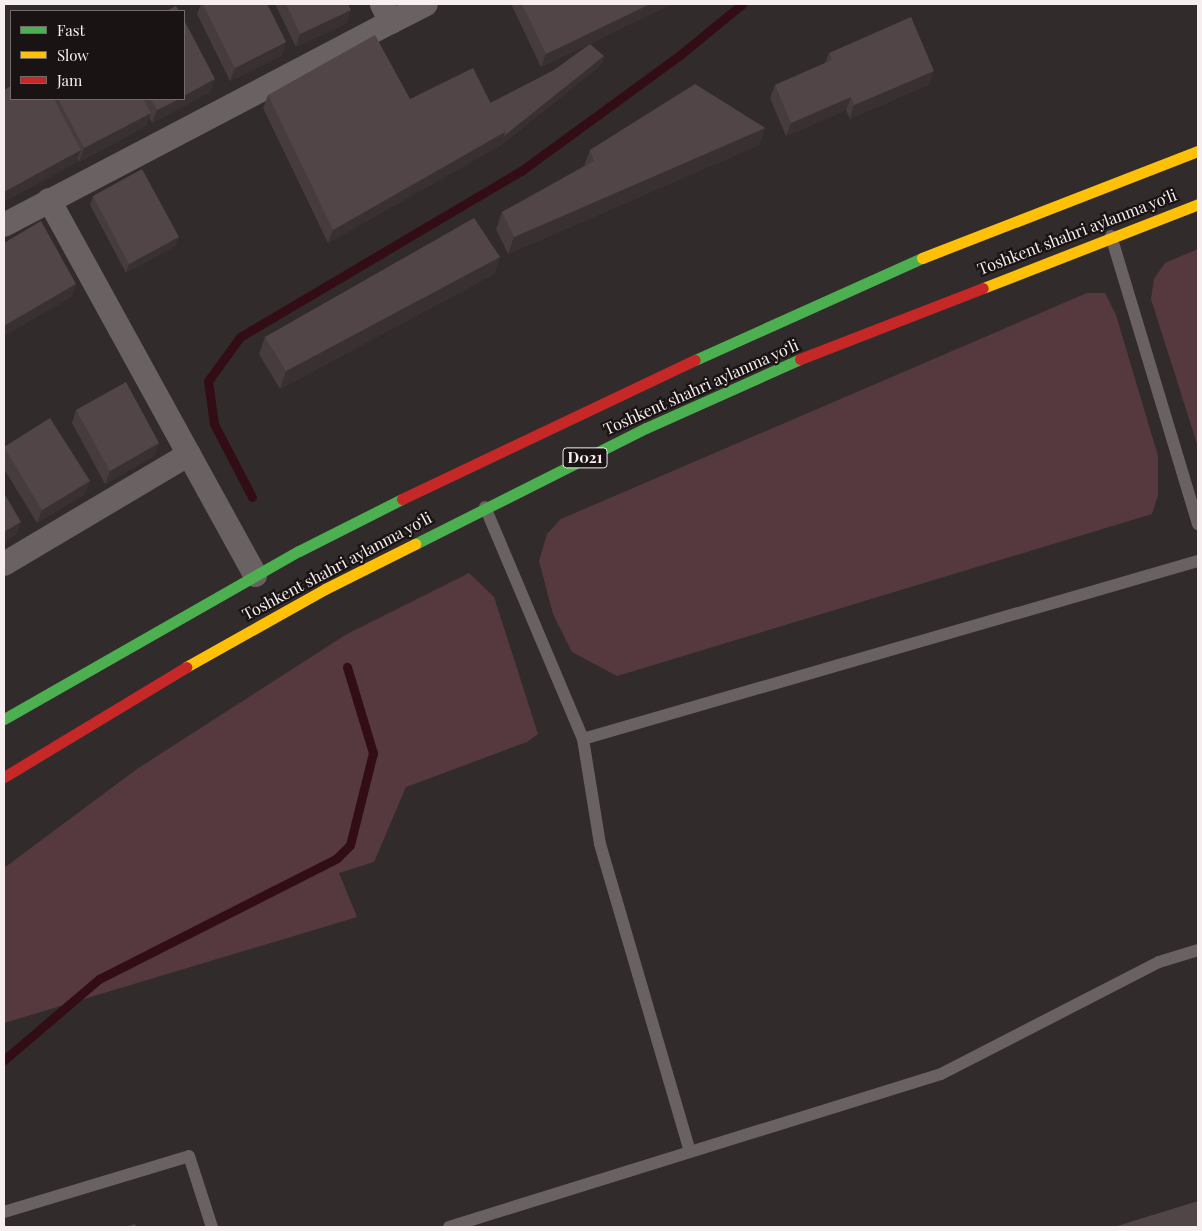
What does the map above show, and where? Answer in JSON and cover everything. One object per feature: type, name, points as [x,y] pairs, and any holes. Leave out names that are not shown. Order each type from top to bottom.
[{"type":"highway","name":"Toshkent shahri aylanma yoʻli","points":[[4,719],[255,575],[466,468],[770,325],[913,262],[1198,151]]},
{"type":"highway","name":"Toshkent shahri aylanma yoʻli","points":[[4,777],[192,664],[483,503],[804,357],[1111,236],[1198,204]]},
{"type":"highway","points":[[466,468],[474,483]]},
{"type":"street","points":[[4,225],[386,13],[426,4]]},
{"type":"street","points":[[49,200],[255,575]]},
{"type":"street","points":[[4,564],[189,454]]},
{"type":"lane","points":[[1111,236],[1198,524]]},
{"type":"lane","points":[[483,503],[583,739],[600,844],[690,1150]]},
{"type":"lane","points":[[583,739],[1198,561]]},
{"type":"lane","points":[[449,1227],[690,1150],[941,1074],[1159,962],[1198,950]]},
{"type":"lane","points":[[4,1212],[189,1156],[212,1227]]},
{"type":"shaded area","points":[[1198,249],[1198,447],[1151,299],[1154,279],[1165,263]]},
{"type":"shaded area","points":[[1087,293],[1105,293],[1116,315],[1158,456],[1158,495],[1152,514],[617,676],[572,652],[553,614],[539,561],[547,534],[561,519]]},
{"type":"shaded area","points":[[469,573],[494,597],[538,734],[527,742],[406,787],[374,862],[339,873],[357,917],[4,1023],[4,868],[137,769],[347,634]]},
{"type":"building","points":[[203,4],[267,4],[286,42],[235,68]]},
{"type":"building","points":[[286,4],[348,4],[351,10],[300,34]]},
{"type":"building","points":[[522,4],[650,4],[546,54]]},
{"type":"building","points":[[176,6],[178,10],[168,10]]},
{"type":"building","points":[[911,17],[934,71],[854,105],[851,97],[791,123],[775,85],[832,60],[829,53]]},
{"type":"building","points":[[185,22],[215,79],[185,95]]},
{"type":"building","points":[[375,35],[410,99],[473,68],[505,132],[333,230],[268,95]]},
{"type":"building","points":[[590,44],[604,56],[504,136],[505,132],[490,103],[554,70]]},
{"type":"building","points":[[695,84],[765,128],[514,237],[502,212],[594,161],[590,150]]},
{"type":"building","points":[[10,87],[10,100],[55,100],[81,150],[4,192],[4,90]]},
{"type":"building","points":[[59,100],[144,100],[151,113],[84,148]]},
{"type":"building","points":[[152,100],[177,100],[157,110]]},
{"type":"building","points":[[142,169],[179,237],[129,264],[93,196]]},
{"type":"building","points":[[474,218],[500,257],[286,371],[265,337]]},
{"type":"building","points":[[41,221],[76,284],[4,326],[4,243]]},
{"type":"building","points":[[126,382],[159,443],[110,471],[76,410]]},
{"type":"building","points":[[50,418],[90,481],[42,510],[4,447]]},
{"type":"building","points":[[4,493],[21,522],[4,532]]},
{"type":"building","points":[[1198,1201],[1198,1227],[1114,1227]]},
{"type":"building","points":[[135,1224],[136,1227],[125,1227]]},
{"type":"waterway","points":[[252,497],[214,424],[208,381],[240,337],[521,171],[680,55],[742,4]]},
{"type":"waterway","points":[[4,1060],[99,979],[337,858],[350,845],[373,753],[347,667]]},
{"type":"traffic: fast","points":[[695,360],[922,258]]},
{"type":"traffic: fast","points":[[415,544],[646,428],[800,359]]},
{"type":"traffic: fast","points":[[4,719],[299,551],[402,499]]},
{"type":"traffic: slow","points":[[922,258],[1198,151]]},
{"type":"traffic: slow","points":[[983,288],[1198,204]]},
{"type":"traffic: slow","points":[[186,667],[325,589],[415,544]]},
{"type":"traffic: jam","points":[[800,359],[983,288]]},
{"type":"traffic: jam","points":[[402,499],[695,360]]},
{"type":"traffic: jam","points":[[4,777],[186,667]]}]
